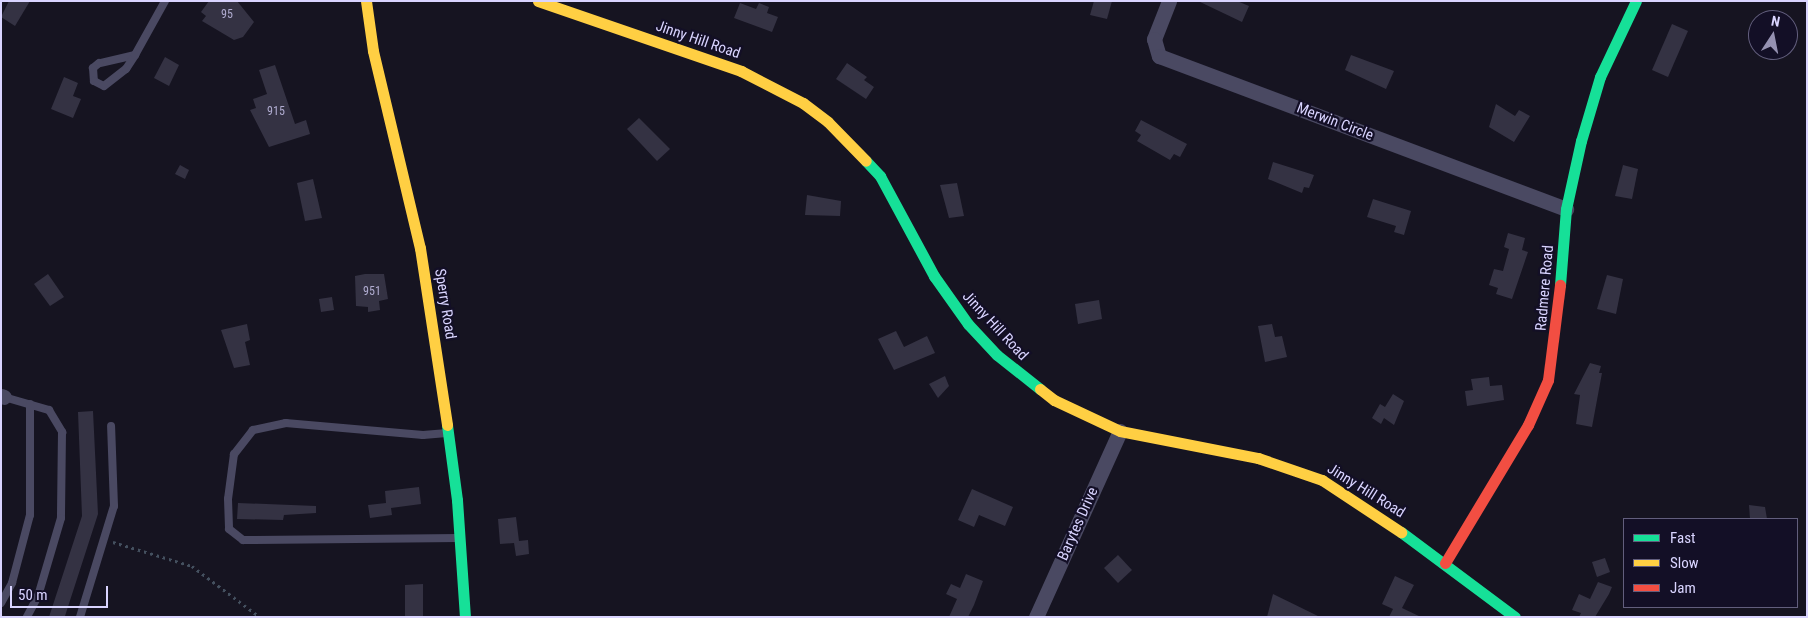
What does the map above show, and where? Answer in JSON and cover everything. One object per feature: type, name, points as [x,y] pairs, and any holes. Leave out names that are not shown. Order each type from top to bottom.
[{"type":"street","name":"Sperry Road","points":[[366,1],[373,51],[420,248],[448,433],[461,538],[465,617]]},
{"type":"street","name":"Jinny Hill Road","points":[[538,1],[741,71],[796,99],[828,122],[880,176],[948,298],[997,355],[1054,400],[1120,431],[1291,467],[1347,494],[1445,563],[1515,617]]},
{"type":"street","name":"Merwin Circle","points":[[1169,1],[1154,39],[1158,56],[1566,209]]},
{"type":"street","name":"Radmere Road","points":[[1445,563],[1528,425],[1548,380],[1558,319],[1566,209],[1581,141],[1600,77],[1636,1]]},
{"type":"street","name":"Barytes Drive","points":[[1036,617],[1120,431]]},
{"type":"lane","points":[[135,55],[99,63],[93,68],[94,81],[104,86],[114,82],[135,55],[165,1]]},
{"type":"lane","points":[[2,396],[49,410],[59,422],[63,494],[60,518],[38,596],[27,617]]},
{"type":"lane","points":[[1,603],[12,583],[30,515],[30,404]]},
{"type":"lane","points":[[448,433],[423,435],[286,423],[253,430],[234,454],[228,499],[229,529],[243,540],[461,538]]},
{"type":"lane","points":[[80,617],[107,540],[114,506],[111,426]]},
{"type":"path","points":[[107,540],[192,566],[260,617]]},
{"type":"building","points":[[9,1],[30,1],[15,26],[1,17]]},
{"type":"building","points":[[209,1],[237,1],[254,22],[243,37],[234,40],[202,21],[206,16],[201,12]]},
{"type":"building","points":[[1094,1],[1112,1],[1107,19],[1090,15]]},
{"type":"building","points":[[1198,1],[1237,1],[1249,6],[1242,22]]},
{"type":"building","points":[[740,3],[756,9],[759,3],[769,7],[767,13],[778,17],[772,32],[734,18]]},
{"type":"building","points":[[1672,24],[1688,31],[1668,77],[1652,70]]},
{"type":"building","points":[[1351,55],[1394,71],[1386,89],[1345,70]]},
{"type":"building","points":[[165,57],[179,65],[169,86],[154,78]]},
{"type":"building","points":[[847,63],[867,77],[864,80],[874,87],[866,99],[836,79]]},
{"type":"building","points":[[275,65],[295,124],[306,120],[310,134],[269,147],[250,110],[256,108],[253,99],[267,94],[259,70]]},
{"type":"building","points":[[64,77],[78,83],[73,96],[81,99],[73,118],[51,109]]},
{"type":"building","points":[[1496,104],[1515,116],[1519,110],[1530,116],[1514,142],[1489,127]]},
{"type":"building","points":[[639,118],[670,149],[657,161],[627,129]]},
{"type":"building","points":[[1141,120],[1187,144],[1180,157],[1174,154],[1170,160],[1137,141],[1141,135],[1135,131]]},
{"type":"building","points":[[1273,162],[1314,175],[1309,188],[1304,187],[1302,193],[1268,179]]},
{"type":"building","points":[[180,165],[189,170],[185,179],[175,174]]},
{"type":"building","points":[[1623,165],[1638,169],[1632,199],[1615,196]]},
{"type":"building","points":[[313,179],[322,218],[305,221],[297,183]]},
{"type":"building","points":[[957,183],[964,216],[949,218],[940,185]]},
{"type":"building","points":[[807,195],[841,201],[840,216],[805,215]]},
{"type":"building","points":[[1373,199],[1411,211],[1404,235],[1394,232],[1396,226],[1367,217]]},
{"type":"building","points":[[1508,233],[1525,238],[1522,250],[1528,252],[1512,299],[1496,294],[1498,288],[1489,285],[1494,269],[1503,271],[1509,249],[1504,247]]},
{"type":"building","points":[[48,274],[64,297],[50,306],[34,284]]},
{"type":"building","points":[[384,274],[388,299],[379,301],[380,310],[368,312],[368,307],[356,306],[355,276]]},
{"type":"building","points":[[1607,275],[1623,279],[1616,314],[1597,309]]},
{"type":"building","points":[[332,297],[334,310],[321,312],[319,299]]},
{"type":"building","points":[[1099,300],[1102,319],[1078,324],[1075,304]]},
{"type":"building","points":[[247,324],[250,340],[245,342],[250,365],[234,368],[221,330]]},
{"type":"building","points":[[1272,324],[1275,337],[1282,336],[1287,357],[1265,362],[1258,326]]},
{"type":"building","points":[[896,331],[904,347],[927,336],[935,353],[894,370],[878,339]]},
{"type":"building","points":[[1590,363],[1601,366],[1599,373],[1602,373],[1592,427],[1576,424],[1580,395],[1574,394]]},
{"type":"building","points":[[945,376],[949,386],[938,398],[929,384]]},
{"type":"building","points":[[1489,377],[1490,386],[1502,385],[1504,400],[1467,406],[1465,391],[1473,390],[1471,379]]},
{"type":"building","points":[[1393,394],[1404,401],[1394,425],[1384,418],[1381,424],[1372,418],[1380,404],[1385,407]]},
{"type":"building","points":[[93,411],[98,514],[65,616],[49,617],[82,516],[78,412]]},
{"type":"building","points":[[419,487],[421,504],[391,508],[392,515],[370,518],[368,505],[386,503],[385,491]]},
{"type":"building","points":[[972,489],[1013,507],[1005,526],[979,515],[974,527],[958,520]]},
{"type":"building","points":[[238,503],[316,506],[316,513],[284,515],[283,520],[237,519]]},
{"type":"building","points":[[1749,505],[1765,507],[1767,518],[1750,518]]},
{"type":"building","points":[[516,517],[519,541],[528,540],[529,554],[516,556],[514,543],[500,544],[498,519]]},
{"type":"building","points":[[1118,555],[1132,570],[1118,583],[1104,568]]},
{"type":"building","points":[[1605,558],[1610,572],[1597,577],[1592,562]]},
{"type":"building","points":[[966,574],[983,581],[974,605],[968,617],[949,617],[957,599],[946,594],[951,584],[960,588]]},
{"type":"building","points":[[1395,576],[1414,585],[1402,608],[1421,617],[1389,617],[1393,609],[1382,604]]},
{"type":"building","points":[[1598,582],[1612,587],[1609,594],[1595,617],[1579,617],[1581,613],[1572,610],[1579,594],[1590,599]]},
{"type":"building","points":[[423,584],[423,617],[405,617],[405,585]]},
{"type":"building","points":[[1273,594],[1320,617],[1267,617]]},
{"type":"traffic: fast","points":[[1560,285],[1566,209],[1581,141],[1600,77],[1636,1]]},
{"type":"traffic: fast","points":[[866,161],[880,176],[934,276],[968,324],[997,355],[1040,389]]},
{"type":"traffic: fast","points":[[447,425],[457,500],[465,617]]},
{"type":"traffic: fast","points":[[1401,532],[1515,617]]},
{"type":"traffic: slow","points":[[366,1],[373,51],[420,248],[447,425]]},
{"type":"traffic: slow","points":[[538,1],[741,71],[803,103],[828,122],[866,161]]},
{"type":"traffic: slow","points":[[1040,389],[1054,400],[1120,431],[1258,458],[1322,480],[1401,532]]},
{"type":"traffic: jam","points":[[1445,563],[1528,425],[1548,380],[1560,285]]}]
